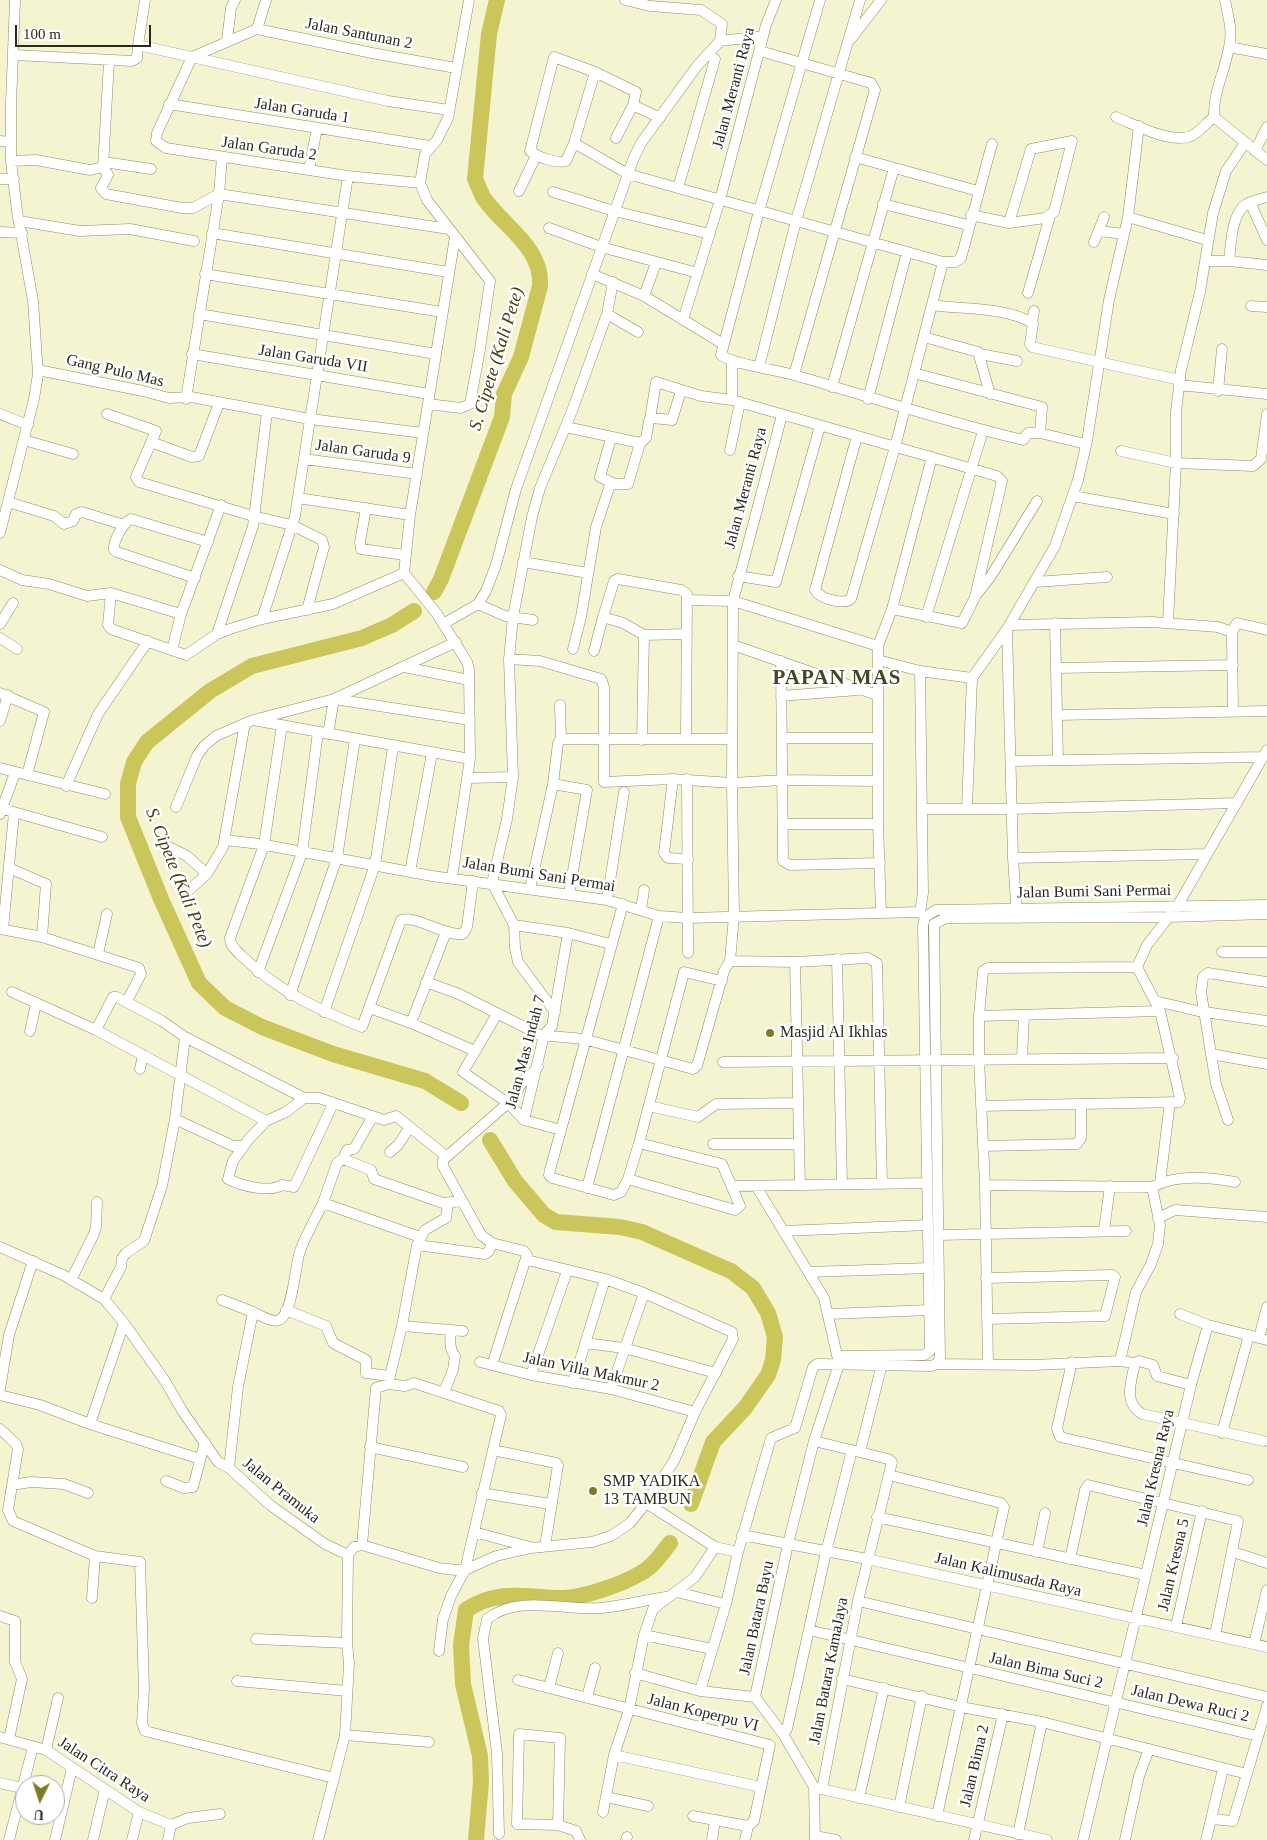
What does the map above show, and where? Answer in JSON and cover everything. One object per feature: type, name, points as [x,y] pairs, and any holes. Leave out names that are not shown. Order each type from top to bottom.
[{"type":"street","points":[[0,533],[28,425],[38,370],[33,301],[11,161],[16,0]]},
{"type":"street","points":[[14,55],[109,62],[136,60],[145,0]]},
{"type":"street","points":[[227,40],[231,8],[235,0]]},
{"type":"street","points":[[169,104],[192,57],[227,40],[257,29],[266,0]]},
{"type":"street","points":[[111,593],[109,627],[182,655],[189,654],[217,634],[262,619],[333,604],[404,573],[410,515],[436,354],[452,233],[427,200],[420,183],[426,154],[445,127],[469,0]]},
{"type":"street","points":[[443,624],[478,604],[486,591],[496,565],[516,490],[601,247],[641,143],[697,66],[720,41],[722,24],[700,5],[650,6],[625,0]]},
{"type":"street","points":[[820,0],[759,211],[723,344],[722,356],[732,361],[794,375],[905,410],[983,431],[1023,440],[1028,433],[1040,433],[1086,444]]},
{"type":"street","points":[[759,366],[796,221],[860,0]]},
{"type":"street","points":[[848,42],[866,22],[881,0]]},
{"type":"street","points":[[1116,117],[1160,134],[1190,136],[1214,117],[1216,90],[1229,47],[1230,28],[1225,0]]},
{"type":"street","name":"Jalan Meranti Raya","points":[[683,320],[720,200],[773,1]]},
{"type":"street","name":"Jalan Santunan 2","points":[[257,29],[372,54],[456,68]]},
{"type":"street","points":[[720,41],[764,36]]},
{"type":"street","points":[[138,45],[268,72],[388,101],[449,110]]},
{"type":"street","points":[[1229,47],[1267,54]]},
{"type":"street","points":[[760,51],[871,83],[875,90],[794,375]]},
{"type":"street","points":[[595,72],[574,143],[565,162],[536,156],[530,151],[529,146],[553,59],[557,57],[595,72],[634,90],[636,95],[633,105],[616,138]]},
{"type":"street","points":[[678,188],[715,59]]},
{"type":"street","points":[[109,62],[103,164],[108,175],[101,188],[106,194],[193,208],[219,194],[452,233]]},
{"type":"street","name":"Jalan Garuda 1","points":[[169,104],[430,146]]},
{"type":"street","name":"Jalan Garuda 2","points":[[169,104],[157,133],[156,141],[159,146],[348,176],[420,183]]},
{"type":"street","points":[[633,105],[660,118]]},
{"type":"street","points":[[1214,117],[1267,160]]},
{"type":"street","points":[[967,809],[972,678],[1008,627],[1055,546],[1073,496],[1086,444],[1109,300],[1128,217],[1138,126]]},
{"type":"street","points":[[1255,151],[1267,127]]},
{"type":"street","points":[[309,170],[317,128]]},
{"type":"street","points":[[0,141],[11,142]]},
{"type":"street","points":[[1010,223],[1031,149],[1072,141],[1054,212],[1050,216],[1028,293]]},
{"type":"street","points":[[574,143],[628,174],[943,262],[954,262],[960,258],[992,144]]},
{"type":"street","points":[[1168,622],[1176,463],[1175,429],[1179,382],[1200,292],[1212,213],[1226,171],[1244,143]]},
{"type":"street","points":[[519,191],[536,156]]},
{"type":"street","points":[[186,399],[198,314],[219,194],[222,157]]},
{"type":"street","points":[[855,157],[978,191]]},
{"type":"street","points":[[11,161],[36,160],[90,170],[103,164],[151,169]]},
{"type":"street","points":[[832,387],[894,168]]},
{"type":"street","points":[[262,619],[292,525],[298,498],[348,176]]},
{"type":"street","points":[[0,179],[14,180]]},
{"type":"street","points":[[553,192],[614,211],[710,234]]},
{"type":"street","points":[[1229,261],[1238,213],[1243,206],[1250,202],[1267,197]]},
{"type":"street","points":[[1250,202],[1267,240]]},
{"type":"street","points":[[883,204],[970,220],[1010,223],[1050,216]]},
{"type":"street","points":[[1094,242],[1104,217]]},
{"type":"street","points":[[1128,217],[1207,240]]},
{"type":"street","points":[[19,221],[80,231],[130,229],[194,241]]},
{"type":"street","points":[[549,228],[601,247],[698,273]]},
{"type":"street","points":[[1099,231],[1124,234]]},
{"type":"street","points":[[0,232],[22,234]]},
{"type":"street","points":[[212,233],[448,272]]},
{"type":"street","name":"Jalan Garuda VII","points":[[192,354],[317,375],[429,399],[461,408],[470,404],[490,281],[481,267],[452,233]]},
{"type":"street","points":[[868,399],[907,252]]},
{"type":"street","points":[[1211,260],[1267,265]]},
{"type":"street","points":[[857,436],[815,590],[820,596],[844,602],[851,599],[895,447],[943,262]]},
{"type":"street","points":[[644,296],[656,263]]},
{"type":"street","points":[[205,274],[442,312]]},
{"type":"street","points":[[592,274],[644,296],[723,344]]},
{"type":"street","points":[[555,1012],[518,962],[514,925],[492,883],[507,819],[513,777],[509,659],[513,617],[532,517],[540,488],[566,427],[607,314],[613,282]]},
{"type":"street","points":[[932,305],[992,310],[1032,322]]},
{"type":"street","points":[[1251,306],[1267,307]]},
{"type":"street","points":[[1034,311],[1030,344],[1032,347],[1218,391],[1267,394]]},
{"type":"street","points":[[198,314],[436,354]]},
{"type":"street","points":[[607,314],[638,332]]},
{"type":"street","points":[[924,337],[980,354],[1017,361]]},
{"type":"street","points":[[1218,391],[1222,349]]},
{"type":"street","points":[[980,354],[990,394]]},
{"type":"street","points":[[730,450],[736,401],[732,361]]},
{"type":"street","name":"Gang Pulo Mas","points":[[38,370],[143,390],[169,398],[186,399],[191,397],[310,419],[423,434]]},
{"type":"street","points":[[914,373],[1042,406],[1040,433]]},
{"type":"street","name":"Jalan Meranti Raya","points":[[650,419],[656,382],[681,391],[736,401],[782,415],[738,576],[733,601],[732,783],[734,916],[730,961],[722,981],[696,1068],[691,1069],[660,1060]]},
{"type":"street","points":[[611,438],[600,477],[623,485],[630,483],[640,443],[645,439],[650,419],[672,420],[681,391]]},
{"type":"street","points":[[151,442],[192,458],[199,456],[219,402]]},
{"type":"street","points":[[217,634],[253,526],[267,412]]},
{"type":"street","points":[[0,414],[28,425]]},
{"type":"street","points":[[107,414],[156,431],[136,477],[139,482],[253,516],[292,525],[324,543],[307,610]]},
{"type":"street","points":[[1121,451],[1176,463],[1251,467],[1256,465],[1260,459],[1267,414]]},
{"type":"street","points":[[782,415],[997,476],[1003,484],[984,548],[975,597]]},
{"type":"street","points":[[738,576],[776,582],[820,426]]},
{"type":"street","points":[[566,427],[640,443]]},
{"type":"street","points":[[926,616],[970,468],[983,431]]},
{"type":"street","points":[[24,440],[73,454]]},
{"type":"street","points":[[881,912],[878,824],[878,646],[892,609],[932,457]]},
{"type":"street","name":"Jalan Garuda 9","points":[[304,459],[417,474]]},
{"type":"street","points":[[573,649],[581,617],[596,527],[611,482]]},
{"type":"street","points":[[1073,496],[1174,514]]},
{"type":"street","points":[[298,498],[410,515]]},
{"type":"street","points":[[892,609],[962,623],[975,597],[991,576],[1037,501]]},
{"type":"street","points":[[172,650],[181,614],[221,505]]},
{"type":"street","points":[[5,508],[54,516],[64,524],[72,521],[76,514],[82,512],[124,525]]},
{"type":"street","points":[[366,508],[360,542],[362,549],[405,554]]},
{"type":"street","points":[[195,578],[114,550],[114,544],[124,525],[129,520],[135,520],[208,542]]},
{"type":"street","points":[[523,562],[588,573]]},
{"type":"street","points":[[0,570],[22,580],[49,584],[87,596],[111,593],[181,614]]},
{"type":"street","name":"Jalan Bumi Sani Permai","points":[[404,573],[420,591],[456,642],[467,662],[470,760],[452,877],[607,900],[659,916],[687,918],[881,912],[923,914],[936,910],[1017,913],[1178,905],[1267,905]]},
{"type":"street","points":[[1035,582],[1107,577]]},
{"type":"street","points":[[594,651],[616,580],[681,590],[687,594],[686,739]]},
{"type":"street","points":[[688,600],[733,601],[878,646]]},
{"type":"street","points":[[0,624],[13,603]]},
{"type":"street","points":[[478,604],[490,611],[533,620]]},
{"type":"street","points":[[603,617],[623,623],[644,635],[687,634]]},
{"type":"street","points":[[1008,627],[1055,623],[1168,622],[1218,627],[1232,632]]},
{"type":"street","points":[[1055,623],[1058,760]]},
{"type":"street","points":[[1233,711],[1232,632],[1237,623],[1267,630]]},
{"type":"street","points":[[1008,627],[1012,858],[1017,913]]},
{"type":"street","points":[[642,740],[644,635]]},
{"type":"street","points":[[0,638],[17,649]]},
{"type":"street","points":[[66,786],[98,714],[148,641]]},
{"type":"street","points":[[176,807],[196,756],[216,736],[249,721],[334,699],[456,642]]},
{"type":"street","points":[[733,645],[877,695]]},
{"type":"street","points":[[509,659],[540,661],[601,679],[604,687],[604,782],[625,779],[687,779],[732,783],[782,780],[878,781]]},
{"type":"street","points":[[878,660],[920,671],[972,678]]},
{"type":"street","points":[[781,662],[782,856],[785,864],[880,863]]},
{"type":"street","points":[[1057,668],[1233,665]]},
{"type":"street","points":[[404,667],[469,680]]},
{"type":"street","points":[[700,1691],[726,1604],[742,1535],[771,1438],[796,1428],[813,1367],[817,1364],[838,1360],[928,1353],[931,1346],[924,1060],[920,671]]},
{"type":"street","points":[[782,696],[861,690]]},
{"type":"street","points":[[0,721],[4,694],[43,710],[45,713],[27,775]]},
{"type":"street","points":[[334,699],[470,720]]},
{"type":"street","points":[[258,972],[302,853],[323,733],[334,699]]},
{"type":"street","points":[[530,889],[553,784],[558,743],[561,739],[560,705]]},
{"type":"street","points":[[1058,715],[1267,711]]},
{"type":"street","points":[[249,721],[282,725],[470,760]]},
{"type":"street","points":[[188,891],[207,874],[226,840],[226,825],[249,721]]},
{"type":"street","points":[[282,725],[264,845],[230,938],[232,946],[258,972],[290,995],[324,1012],[362,1027],[401,920],[408,919],[446,932],[459,934],[466,932],[473,881]]},
{"type":"street","points":[[782,738],[878,738]]},
{"type":"street","points":[[290,995],[337,858],[355,739]]},
{"type":"street","points":[[561,739],[732,739]]},
{"type":"street","points":[[324,1012],[375,865],[393,747]]},
{"type":"street","points":[[410,872],[432,753]]},
{"type":"street","points":[[1011,761],[1265,753]]},
{"type":"street","points":[[1137,967],[1147,945],[1178,905],[1265,753]]},
{"type":"street","points":[[0,768],[66,786],[105,794]]},
{"type":"street","points":[[16,773],[1,811],[102,837]]},
{"type":"street","points":[[468,778],[513,777]]},
{"type":"street","points":[[673,779],[664,853],[668,858],[688,859]]},
{"type":"street","points":[[687,779],[688,952]]},
{"type":"street","points":[[553,784],[587,790],[569,894]]},
{"type":"street","points":[[607,900],[624,792]]},
{"type":"street","points":[[922,809],[1011,809],[1237,803]]},
{"type":"street","points":[[14,813],[2,929],[98,954],[141,970],[127,1001]]},
{"type":"street","points":[[783,824],[878,824]]},
{"type":"street","points":[[226,840],[264,845],[410,872],[452,877]]},
{"type":"street","points":[[169,847],[187,856],[207,874]]},
{"type":"street","points":[[1012,858],[1206,854]]},
{"type":"street","points":[[9,868],[46,884],[42,938]]},
{"type":"street","points":[[641,910],[644,890]]},
{"type":"street","points":[[623,904],[584,1039],[549,1175],[552,1178],[587,1188],[619,1194],[628,1179],[639,1143],[684,972],[722,981]]},
{"type":"street","points":[[1216,916],[1222,905]]},
{"type":"street","points":[[934,924],[946,918],[1017,913],[1168,917],[1267,914]]},
{"type":"street","points":[[98,954],[107,914]]},
{"type":"street","points":[[923,914],[934,924],[938,1234],[942,1351],[937,1364]]},
{"type":"street","points":[[587,1188],[659,916]]},
{"type":"street","points":[[514,925],[568,933],[610,944]]},
{"type":"street","points":[[411,1023],[446,932]]},
{"type":"street","name":"Jalan Mas Indah 7","points":[[524,1120],[544,1035],[552,1026],[568,933]]},
{"type":"street","points":[[1222,952],[1267,952]]},
{"type":"street","points":[[730,961],[795,962],[868,958],[875,960],[878,966],[882,1184]]},
{"type":"street","points":[[837,959],[842,1184]]},
{"type":"street","points":[[795,962],[800,1185]]},
{"type":"street","points":[[981,1106],[1179,1102],[1180,1098],[1173,1058],[1160,1011],[1137,967]]},
{"type":"street","points":[[988,1365],[985,1185],[979,1016],[982,975],[985,968],[1137,967]]},
{"type":"street","points":[[1228,1120],[1216,1084],[1203,1011],[1202,981],[1208,973],[1267,982]]},
{"type":"street","points":[[426,982],[459,994],[540,1035],[584,1039],[660,1060]]},
{"type":"street","points":[[12,992],[96,1030],[266,1121]]},
{"type":"street","points":[[96,1030],[113,997],[127,1001],[185,1037],[304,1098],[318,1098],[384,1120],[396,1116],[446,1156]]},
{"type":"street","points":[[1155,1001],[1267,1021]]},
{"type":"street","points":[[30,1031],[36,1004]]},
{"type":"street","points":[[370,1008],[475,1050]]},
{"type":"street","points":[[979,1016],[1160,1011]]},
{"type":"street","points":[[497,1014],[462,1072],[508,1103],[524,1120],[561,1130]]},
{"type":"street","points":[[1022,1058],[1024,1015]]},
{"type":"street","points":[[104,1299],[121,1268],[122,1258],[144,1241],[162,1186],[175,1119],[185,1037]]},
{"type":"street","points":[[1211,1054],[1267,1064]]},
{"type":"street","points":[[140,1070],[143,1055]]},
{"type":"street","points":[[723,1062],[1173,1058]]},
{"type":"street","points":[[492,1366],[528,1256],[524,1251],[492,1243],[481,1235],[443,1166],[442,1160],[508,1103],[522,1082],[538,1067]]},
{"type":"street","points":[[304,1098],[286,1112],[266,1121],[243,1146],[233,1161],[228,1177],[230,1180],[264,1188],[276,1189],[282,1185],[294,1187],[334,1104]]},
{"type":"street","points":[[1120,1360],[1136,1292],[1151,1264],[1158,1244],[1156,1185],[1170,1102]]},
{"type":"street","points":[[649,1106],[698,1117],[716,1104],[798,1103]]},
{"type":"street","points":[[983,1146],[1077,1144],[1081,1138],[1081,1104]]},
{"type":"street","points":[[222,1300],[276,1321],[283,1316],[292,1294],[300,1252],[323,1203],[336,1163],[343,1159],[347,1150],[354,1149],[373,1116]]},
{"type":"street","points":[[175,1119],[233,1146],[243,1146]]},
{"type":"street","points":[[390,1152],[398,1145],[410,1127]]},
{"type":"street","points":[[628,1179],[735,1210],[739,1208],[740,1204],[722,1164],[639,1143]]},
{"type":"street","points":[[713,1144],[798,1144]]},
{"type":"street","points":[[343,1159],[371,1170],[374,1179],[409,1193],[448,1204],[462,1201]]},
{"type":"street","points":[[985,1185],[1156,1185],[1194,1178],[1213,1178],[1235,1182]]},
{"type":"street","points":[[737,1186],[927,1183]]},
{"type":"street","points":[[756,1186],[824,1298],[838,1360]]},
{"type":"street","points":[[1104,1231],[1110,1186]]},
{"type":"street","points":[[71,1280],[94,1234],[97,1202]]},
{"type":"street","points":[[323,1203],[419,1241],[484,1254],[489,1251],[492,1243]]},
{"type":"street","points":[[362,1545],[375,1391],[389,1380],[419,1241],[428,1227],[446,1218],[448,1204]]},
{"type":"street","points":[[1158,1218],[1175,1210],[1267,1217]]},
{"type":"street","points":[[783,1231],[928,1225]]},
{"type":"street","points":[[938,1234],[1126,1231]]},
{"type":"street","name":"Jalan Pramuka","points":[[0,1247],[33,1261],[104,1299],[124,1323],[218,1462],[229,1468],[249,1489],[278,1511],[325,1544],[348,1554]]},
{"type":"street","points":[[318,1840],[345,1735],[349,1663],[347,1643],[348,1554],[354,1547],[362,1545],[439,1568],[465,1570],[496,1556],[544,1546],[592,1542],[611,1536],[630,1523],[674,1461],[695,1412],[732,1339],[732,1332],[644,1293],[605,1279],[567,1272],[527,1260]]},
{"type":"street","points":[[0,1389],[10,1335],[33,1261]]},
{"type":"street","points":[[809,1272],[929,1268]]},
{"type":"street","points":[[531,1375],[567,1272]]},
{"type":"street","points":[[986,1278],[1112,1275],[1115,1277],[1105,1316],[987,1319]]},
{"type":"street","points":[[573,1383],[605,1279]]},
{"type":"street","points":[[611,1390],[644,1293]]},
{"type":"street","points":[[1222,1433],[1258,1338],[1267,1307]]},
{"type":"street","points":[[286,1310],[326,1326],[333,1343],[366,1360],[366,1373],[405,1386],[414,1383],[501,1412],[465,1570],[446,1606],[440,1631],[439,1650]]},
{"type":"street","points":[[829,1314],[930,1310]]},
{"type":"street","points":[[229,1468],[238,1387],[253,1312]]},
{"type":"street","points":[[1180,1314],[1208,1325],[1258,1338]]},
{"type":"street","points":[[90,1424],[124,1323]]},
{"type":"street","name":"Jalan Kresna Raya","points":[[1083,1840],[1191,1385],[1208,1325]]},
{"type":"street","points":[[402,1326],[463,1330]]},
{"type":"street","points":[[444,1392],[453,1370],[455,1356],[452,1352],[450,1341],[451,1330]]},
{"type":"street","points":[[585,1343],[624,1348],[716,1373]]},
{"type":"street","points":[[838,1360],[931,1366],[937,1364],[1033,1366],[1072,1362],[1120,1360],[1135,1363],[1139,1361],[1153,1365],[1157,1376],[1191,1385]]},
{"type":"street","name":"Jalan Batara Bayu","points":[[755,1697],[788,1544],[814,1441],[838,1360]]},
{"type":"street","name":"Jalan Villa Makmur 2","points":[[480,1362],[531,1375],[611,1390],[695,1412]]},
{"type":"street","points":[[1072,1362],[1057,1428],[1060,1436],[1077,1442],[1248,1480]]},
{"type":"street","points":[[1135,1363],[1131,1405],[1142,1414],[1182,1425],[1264,1441]]},
{"type":"street","points":[[783,1734],[787,1730],[826,1552],[882,1364]]},
{"type":"street","points":[[0,1395],[40,1405],[90,1424],[200,1459]]},
{"type":"street","points":[[0,1429],[16,1444],[18,1449],[8,1510],[13,1521],[95,1556],[137,1560],[140,1564],[144,1689],[142,1723],[145,1731],[334,1778]]},
{"type":"street","points":[[814,1441],[890,1461],[892,1465],[889,1474],[1000,1503],[1004,1509],[937,1816]]},
{"type":"street","points":[[166,1481],[184,1488],[193,1487],[205,1442]]},
{"type":"street","points":[[370,1447],[463,1467]]},
{"type":"street","points":[[493,1450],[556,1463],[557,1470],[544,1546]]},
{"type":"street","name":"Jalan Batara KamaJaya","points":[[815,1838],[818,1788],[867,1559],[889,1474]]},
{"type":"street","points":[[12,1484],[31,1482],[64,1484],[88,1493]]},
{"type":"street","points":[[1070,1559],[1086,1487],[1091,1486],[1232,1518],[1239,1522],[1215,1635]]},
{"type":"street","points":[[482,1493],[550,1504]]},
{"type":"street","points":[[646,1503],[715,1547],[738,1552]]},
{"type":"street","name":"Jalan Kresna 5","points":[[1176,1626],[1202,1511]]},
{"type":"street","points":[[1037,1552],[1045,1513]]},
{"type":"street","points":[[877,1517],[1146,1575]]},
{"type":"street","points":[[474,1532],[531,1548]]},
{"type":"street","name":"Jalan Kalimusada Raya","points":[[742,1535],[867,1559],[1267,1647]]},
{"type":"street","points":[[602,1812],[614,1756],[629,1710],[644,1635],[653,1609],[695,1577],[715,1547]]},
{"type":"street","points":[[1233,1552],[1267,1563]]},
{"type":"street","points":[[92,1598],[95,1556]]},
{"type":"street","points":[[1254,1644],[1267,1590]]},
{"type":"street","points":[[499,1834],[497,1754],[483,1639],[487,1620],[501,1611],[520,1606],[601,1608],[671,1595],[726,1604]]},
{"type":"street","points":[[858,1601],[1125,1662],[1267,1697]]},
{"type":"street","points":[[0,1616],[14,1618],[15,1662],[22,1676],[5,1738]]},
{"type":"street","name":"Jalan Bima Suci 2","points":[[810,1630],[850,1641],[1116,1702]]},
{"type":"street","points":[[644,1635],[712,1649]]},
{"type":"street","points":[[256,1639],[347,1643]]},
{"type":"street","points":[[549,1688],[558,1652]]},
{"type":"street","points":[[587,1697],[595,1668]]},
{"type":"street","points":[[636,1673],[700,1691],[755,1697],[783,1734],[818,1788],[1048,1840]]},
{"type":"street","points":[[842,1679],[922,1696],[961,1707],[1042,1722],[1247,1774]]},
{"type":"street","name":"Jalan Koperpu VI","points":[[518,1680],[770,1745],[761,1787]]},
{"type":"street","points":[[237,1681],[347,1691]]},
{"type":"street","points":[[859,1798],[884,1688]]},
{"type":"street","points":[[899,1807],[922,1696]]},
{"type":"street","points":[[46,1750],[58,1698]]},
{"type":"street","name":"Jalan Dewa Ruci 2","points":[[1116,1702],[1258,1736]]},
{"type":"street","points":[[1211,1819],[1233,1821],[1267,1706]]},
{"type":"street","name":"Jalan Bima 2","points":[[974,1840],[1003,1714]]},
{"type":"street","points":[[1018,1834],[1042,1722]]},
{"type":"street","points":[[558,1825],[560,1738],[518,1734],[517,1824],[558,1825],[576,1831],[580,1840]]},
{"type":"street","points":[[345,1735],[429,1742]]},
{"type":"street","name":"Jalan Citra Raya","points":[[5,1738],[46,1750],[139,1812],[171,1826]]},
{"type":"street","points":[[25,1775],[33,1747]]},
{"type":"street","points":[[1125,1840],[1140,1776],[1149,1749]]},
{"type":"street","points":[[614,1756],[761,1787],[754,1821],[748,1826],[745,1840]]},
{"type":"street","points":[[55,1840],[72,1768]]},
{"type":"street","points":[[1206,1840],[1222,1768]]},
{"type":"street","points":[[0,1783],[15,1786]]},
{"type":"street","points":[[93,1840],[106,1789]]},
{"type":"street","points":[[606,1797],[648,1806]]},
{"type":"street","points":[[132,1840],[139,1812]]},
{"type":"street","points":[[168,1840],[171,1826],[188,1818],[220,1814]]},
{"type":"street","points":[[9,1840],[15,1816]]},
{"type":"street","points":[[693,1816],[748,1826]]},
{"type":"street","points":[[712,1840],[715,1820]]},
{"type":"street","points":[[815,1838],[836,1840]]},
{"type":"waterway","name":"S. Cipete (Kali Pete)","points":[[434,592],[441,579],[502,417],[504,394],[521,357],[540,286],[539,272],[528,248],[491,208],[483,197],[475,179],[489,34],[497,0]]},
{"type":"waterway","name":"S. Cipete (Kali Pete)","points":[[414,611],[392,625],[362,638],[252,666],[210,691],[147,742],[134,762],[128,784],[128,817],[161,899],[199,983],[225,1008],[262,1027],[333,1054],[425,1081],[461,1103]]},
{"type":"waterway","name":"S. Cipete (Kali Pete)","points":[[490,1140],[515,1181],[544,1215],[556,1222],[620,1227],[642,1232],[731,1271],[753,1288],[768,1313],[775,1337],[773,1360],[768,1375],[745,1408],[713,1442],[691,1504]]},
{"type":"waterway","name":"S. Cipete (Kali Pete)","points":[[476,1840],[481,1782],[480,1756],[463,1684],[461,1645],[466,1610],[478,1603],[501,1597],[562,1598],[581,1596],[603,1590],[624,1582],[645,1570],[657,1560],[670,1543]]},
{"type":"place","name":"Masjid Al Ikhlas","points":[[770,1033]]},
{"type":"place","name":"SMP YADIKA 13 TAMBUN","points":[[593,1491]]},
{"type":"district","name":"PAPAN MAS","points":[[837,679]]}]
